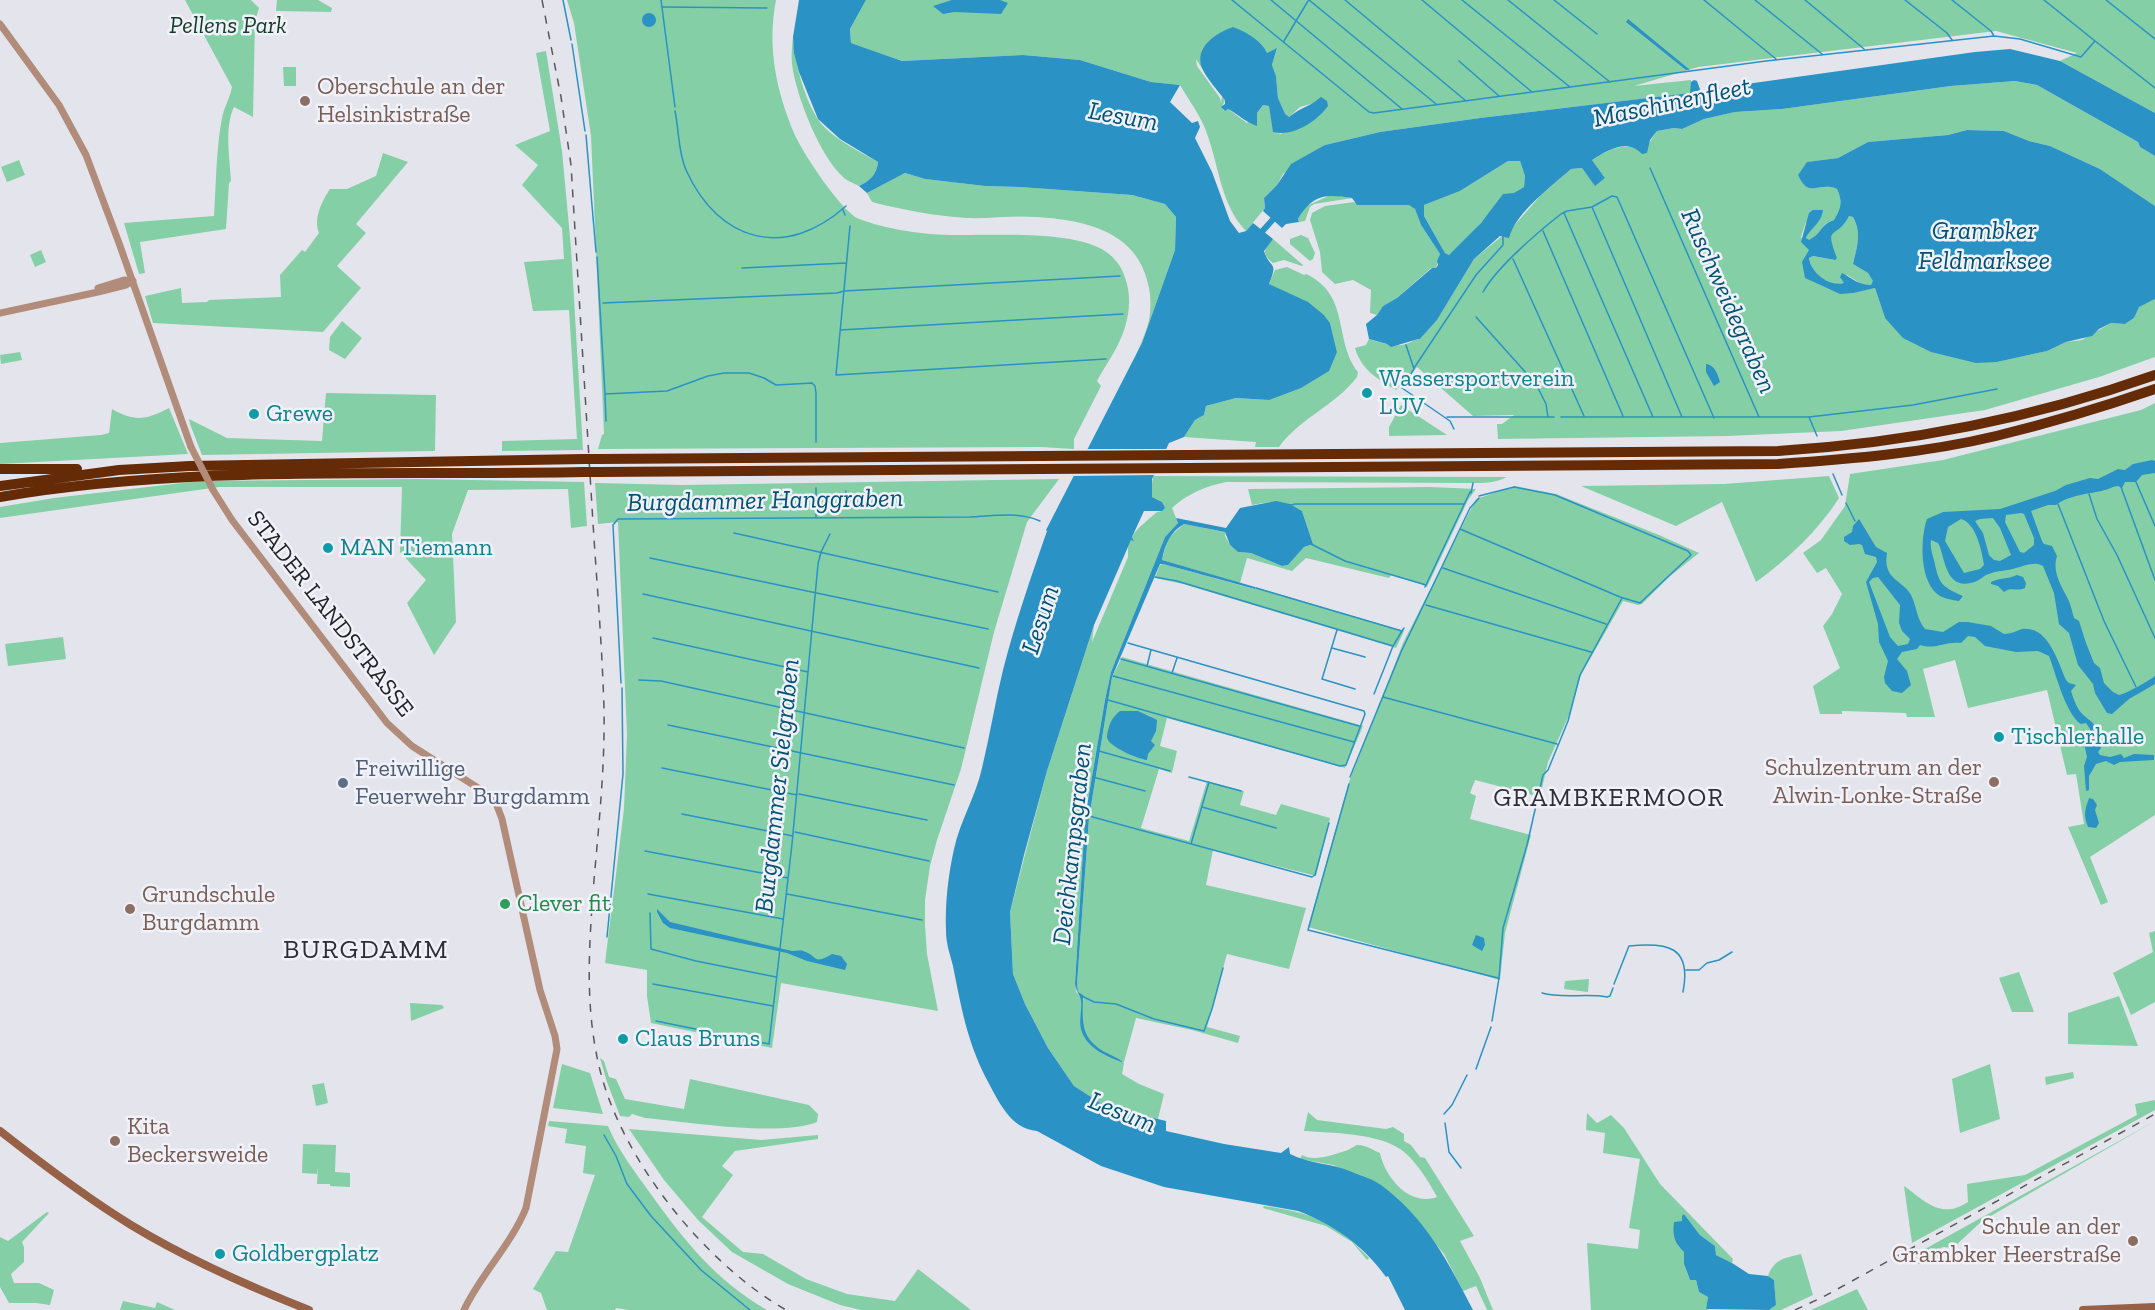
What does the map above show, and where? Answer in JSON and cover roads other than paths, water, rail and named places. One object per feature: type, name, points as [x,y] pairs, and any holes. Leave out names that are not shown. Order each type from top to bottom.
[{"type":"highway","points":[[0,469],[119,470],[190,466],[584,459],[1778,451],[1887,442],[1991,424],[2064,405],[2155,375]]},
{"type":"highway","points":[[0,497],[79,486],[197,477],[278,474],[1778,464],[1889,454],[1995,436],[2068,417],[2155,388]]},
{"type":"highway","points":[[0,486],[119,470]]},
{"type":"main road","points":[[0,1131],[53,1172],[131,1224],[236,1279],[309,1310]]},
{"type":"main road","points":[[2084,1310],[2155,1308]]},
{"type":"street","name":"STADER LANDSTRASSE","points":[[0,24],[59,105],[80,144],[98,185],[191,447],[213,490],[238,528],[387,723],[412,746],[486,792],[496,803],[502,819],[540,990],[557,1049],[526,1208],[520,1222],[482,1277],[464,1310]]},
{"type":"street","points":[[0,313],[79,295],[124,280],[133,281]]},
{"type":"water","name":"Lesum","points":[[799,0],[866,0],[850,29],[851,43],[902,61],[1023,55],[1080,60],[1151,82],[1180,85],[1170,102],[1192,123],[1198,121],[1200,127],[1195,138],[1212,172],[1230,221],[1239,233],[1246,231],[1253,223],[1273,239],[1264,251],[1273,268],[1269,284],[1308,302],[1330,323],[1337,352],[1329,371],[1301,388],[1269,400],[1236,398],[1206,406],[1204,415],[1195,420],[1184,437],[1169,443],[1152,479],[1152,497],[1162,502],[1165,508],[1162,511],[1144,511],[1132,537],[1134,541],[1131,540],[1094,625],[1047,771],[1010,912],[1013,974],[1025,1004],[1048,1048],[1074,1086],[1105,1106],[1166,1121],[1166,1131],[1224,1144],[1281,1153],[1289,1147],[1290,1154],[1297,1157],[1344,1169],[1371,1179],[1397,1198],[1423,1226],[1445,1258],[1473,1310],[1405,1310],[1388,1276],[1386,1277],[1368,1255],[1347,1237],[1311,1216],[1298,1211],[1164,1187],[1101,1166],[1037,1131],[1019,1125],[1006,1112],[986,1078],[965,1023],[947,940],[947,900],[954,849],[976,789],[1008,652],[1046,530],[1142,343],[1175,250],[1176,217],[1165,204],[1132,195],[985,186],[925,179],[905,173],[867,193],[859,186],[872,177],[878,162],[840,139],[818,119],[799,72],[793,37]]},
{"type":"water","points":[[952,0],[1000,0],[1008,3],[1001,14],[954,12],[943,14],[933,6]]},
{"type":"water","points":[[646,13],[652,13],[656,20],[652,27],[646,27],[642,23],[642,17]]},
{"type":"water","points":[[1628,19],[1690,70],[1686,70],[1626,22]]},
{"type":"water","points":[[1233,27],[1253,37],[1267,53],[1277,48],[1272,65],[1276,76],[1278,98],[1285,114],[1289,117],[1321,97],[1327,101],[1328,106],[1323,112],[1304,127],[1281,133],[1273,132],[1269,106],[1263,105],[1257,113],[1257,126],[1228,109],[1225,111],[1221,107],[1225,104],[1225,100],[1202,68],[1200,60],[1208,42]]},
{"type":"water","points":[[2010,49],[2060,61],[2155,113],[2155,156],[2140,147],[2138,142],[2037,85],[2015,81],[1951,86],[1782,109],[1735,112],[1704,119],[1682,129],[1657,131],[1650,140],[1647,153],[1642,154],[1636,149],[1624,146],[1611,149],[1598,156],[1592,160],[1605,178],[1595,186],[1582,168],[1571,169],[1526,209],[1509,238],[1500,236],[1474,259],[1437,320],[1420,339],[1391,347],[1369,339],[1366,324],[1377,315],[1383,306],[1397,298],[1432,268],[1436,268],[1440,254],[1421,225],[1415,209],[1409,205],[1357,205],[1352,198],[1327,196],[1309,205],[1298,219],[1299,222],[1286,224],[1282,228],[1263,211],[1264,198],[1277,185],[1291,164],[1325,145],[1380,132],[1690,93],[1691,82],[1694,80],[1697,81],[1701,92],[1975,52]],"holes":[[[1508,161],[1520,161],[1525,176],[1524,187],[1514,193],[1503,194],[1481,223],[1449,255],[1445,253],[1424,216],[1424,205],[1460,191]]]},
{"type":"water","name":"Grambker Feldmarksee","points":[[1967,130],[2004,131],[2050,146],[2100,169],[2155,206],[2155,299],[2139,307],[2134,318],[2125,324],[2111,323],[2099,329],[2092,336],[2066,342],[2047,351],[1997,362],[1976,363],[1931,352],[1903,338],[1885,318],[1875,288],[1840,294],[1805,278],[1802,262],[1809,250],[1801,242],[1809,213],[1813,210],[1823,210],[1820,219],[1806,238],[1809,240],[1826,224],[1834,220],[1841,201],[1837,189],[1806,187],[1798,175],[1807,162],[1838,158],[1868,142],[1948,135]],"holes":[[[1849,216],[1853,217],[1858,234],[1853,264],[1868,273],[1873,281],[1871,285],[1859,283],[1842,273],[1840,277],[1844,283],[1832,283],[1817,274],[1810,264],[1809,258],[1813,256],[1835,260],[1837,258],[1833,247],[1833,233],[1844,224]]]},
{"type":"water","points":[[1706,364],[1714,368],[1718,376],[1720,382],[1714,386],[1706,372]]},
{"type":"water","points":[[2155,461],[2155,473],[2142,475],[2136,482],[2125,482],[2122,488],[2116,486],[2079,495],[2056,505],[2048,505],[2031,511],[2042,541],[2052,546],[2057,556],[2058,578],[2074,618],[2079,621],[2094,663],[2100,668],[2104,683],[2119,695],[2155,676],[2155,684],[2129,699],[2112,714],[2107,713],[2095,693],[2093,684],[2078,665],[2069,633],[2059,624],[2054,593],[2043,566],[2030,564],[1992,573],[1968,584],[1960,583],[1950,576],[1938,543],[1931,540],[1931,550],[1939,579],[1949,589],[1963,596],[1959,601],[1940,596],[1933,590],[1925,571],[1922,549],[1927,519],[1943,512],[2000,509],[2055,491],[2066,485],[2090,478],[2098,479],[2118,469],[2125,470],[2133,464]],"holes":[[[2024,514],[2034,538],[2034,545],[2024,553],[2020,552],[2005,522],[2006,515]],[[1993,518],[2000,528],[2011,555],[2000,561],[1994,560],[1989,555],[1983,533],[1975,521]],[[1961,519],[1971,526],[1982,552],[1984,565],[1980,569],[1964,573],[1945,541],[1948,527]]]},
{"type":"water","points":[[1276,501],[1290,504],[1302,511],[1313,544],[1304,547],[1288,565],[1282,566],[1251,553],[1238,552],[1230,545],[1225,532],[1184,524],[1179,527],[1169,539],[1162,560],[1255,587],[1255,589],[1160,564],[1112,677],[1089,818],[1077,984],[1078,992],[1083,995],[1086,1033],[1095,1045],[1124,1063],[1098,1051],[1087,1041],[1080,1026],[1081,1001],[1075,984],[1085,818],[1111,672],[1165,537],[1178,523],[1176,518],[1226,528],[1240,508]]},
{"type":"water","points":[[1859,519],[1876,547],[1887,553],[1886,562],[1891,575],[1909,591],[1925,629],[1943,632],[1959,622],[1968,622],[1991,626],[2004,634],[2022,629],[2031,629],[2039,633],[2051,646],[2066,680],[2076,685],[2071,691],[2073,698],[2079,710],[2095,726],[2093,742],[2096,746],[2100,745],[2098,752],[2100,755],[2110,757],[2121,754],[2124,758],[2134,754],[2154,755],[2154,760],[2120,762],[2114,765],[2106,761],[2096,764],[2089,776],[2089,790],[2086,791],[2084,766],[2087,757],[2083,739],[2090,733],[2090,729],[2086,723],[2081,724],[2071,712],[2049,656],[2038,651],[2016,652],[1985,646],[1975,637],[1968,636],[1961,643],[1931,647],[1920,645],[1917,649],[1902,652],[1897,659],[1907,671],[1911,685],[1902,693],[1892,691],[1885,683],[1884,677],[1888,661],[1879,642],[1878,624],[1866,582],[1877,562],[1876,557],[1865,554],[1862,545],[1850,545],[1844,541],[1844,537],[1852,532],[1853,526]],"holes":[[[1878,577],[1900,605],[1899,623],[1902,631],[1910,639],[1908,644],[1898,646],[1890,637],[1869,582]]]},
{"type":"water","points":[[2017,575],[2023,577],[2026,583],[2025,588],[2009,589],[2004,592],[1998,586],[1991,584],[1991,582]]},
{"type":"water","points":[[1120,711],[1138,711],[1157,720],[1156,731],[1151,741],[1155,745],[1148,754],[1147,760],[1124,752],[1108,741],[1110,725]]},
{"type":"water","points":[[2089,798],[2093,799],[2097,805],[2095,810],[2099,823],[2096,828],[2088,827],[2085,819]]},
{"type":"water","points":[[657,909],[670,922],[792,951],[802,951],[818,959],[832,954],[841,956],[847,964],[845,970],[807,961],[787,953],[670,928],[663,923]]},
{"type":"water","points":[[1476,935],[1484,938],[1485,945],[1482,951],[1472,945]]},
{"type":"water","points":[[1684,1214],[1700,1235],[1715,1246],[1716,1255],[1749,1274],[1768,1276],[1774,1280],[1776,1305],[1769,1310],[1706,1309],[1708,1297],[1699,1292],[1696,1280],[1690,1280],[1684,1264],[1684,1252],[1678,1246],[1673,1231],[1674,1222],[1682,1221]]},
{"type":"waterway","points":[[563,0],[571,40]]},
{"type":"waterway","name":"Burgdammer Sielgraben","points":[[661,0],[675,107]]},
{"type":"waterway","points":[[1232,0],[1369,112],[1374,113],[1766,61],[1994,36],[2020,39],[2081,57],[2095,41],[2155,88]]},
{"type":"waterway","points":[[1271,0],[1402,109]]},
{"type":"waterway","points":[[1309,0],[1436,104]]},
{"type":"waterway","points":[[1345,0],[1466,101]]},
{"type":"waterway","points":[[1422,0],[1532,92]]},
{"type":"waterway","points":[[1462,0],[1570,87]]},
{"type":"waterway","points":[[1508,0],[1610,82]]},
{"type":"waterway","points":[[1554,0],[1597,34]]},
{"type":"waterway","points":[[1704,0],[1776,59]]},
{"type":"waterway","points":[[1755,0],[1822,54]]},
{"type":"waterway","points":[[1805,0],[1864,49]]},
{"type":"waterway","points":[[1905,0],[1947,33],[1952,40]]},
{"type":"waterway","points":[[1952,0],[1991,31],[1994,36]]},
{"type":"waterway","points":[[2044,0],[2095,41]]},
{"type":"waterway","points":[[2106,0],[2155,39]]},
{"type":"waterway","points":[[1284,41],[1308,1]]},
{"type":"waterway","points":[[663,7],[767,8]]},
{"type":"waterway","points":[[572,44],[585,131]]},
{"type":"waterway","points":[[1459,61],[1499,96]]},
{"type":"waterway","name":"Burgdammer Sielgraben","points":[[675,111],[680,148],[686,170],[700,195],[716,214],[735,228],[756,236],[778,238],[800,233],[823,223],[846,206]]},
{"type":"waterway","points":[[586,135],[596,252]]},
{"type":"waterway","name":"Ruschweidegraben","points":[[1650,168],[1759,417]]},
{"type":"waterway","points":[[1483,292],[1508,261],[1561,214],[1592,207],[1612,196],[1617,197],[1714,418]]},
{"type":"waterway","points":[[1592,207],[1682,417]]},
{"type":"waterway","name":"Burgdammer Sielgraben","points":[[843,210],[845,215]]},
{"type":"waterway","points":[[1564,213],[1653,417]]},
{"type":"waterway","name":"Maschinenfleet","points":[[1258,236],[1277,215]]},
{"type":"waterway","points":[[850,226],[836,375],[1106,359]]},
{"type":"waterway","points":[[1543,231],[1623,416]]},
{"type":"waterway","points":[[1414,368],[1476,275],[1503,245],[1503,237]]},
{"type":"waterway","points":[[597,257],[605,394],[667,391],[708,376],[724,373],[749,373],[776,385],[812,383],[816,393],[816,442]]},
{"type":"waterway","points":[[1513,259],[1584,416]]},
{"type":"waterway","points":[[742,268],[846,263]]},
{"type":"waterway","points":[[603,303],[837,293],[1120,276]]},
{"type":"waterway","points":[[840,330],[1123,314]]},
{"type":"waterway","points":[[1476,317],[1536,384],[1546,404],[1548,417]]},
{"type":"waterway","points":[[1406,345],[1414,369],[1402,388],[1450,421],[1454,429]]},
{"type":"waterway","points":[[1809,417],[1913,405],[1997,389]]},
{"type":"waterway","points":[[605,395],[606,421]]},
{"type":"waterway","points":[[1447,417],[1554,417]]},
{"type":"waterway","points":[[1561,417],[1809,417],[1817,436]]},
{"type":"waterway","name":"Ruschweidegraben","points":[[1833,474],[1842,495]]},
{"type":"waterway","points":[[2136,482],[2155,526]]},
{"type":"waterway","points":[[1471,493],[1473,483]]},
{"type":"waterway","points":[[1460,529],[1620,597],[1640,603],[1691,555],[1688,551],[1555,495],[1514,487],[1479,496]]},
{"type":"waterway","points":[[2121,487],[2155,580]]},
{"type":"waterway","points":[[816,488],[816,517]]},
{"type":"waterway","name":"Burgdammer Sielgraben","points":[[844,505],[846,491]]},
{"type":"waterway","points":[[1425,587],[1470,492]]},
{"type":"waterway","points":[[2089,494],[2097,519],[2117,555],[2155,638]]},
{"type":"waterway","points":[[1350,777],[1401,652],[1470,508],[1479,498]]},
{"type":"waterway","name":"Ruschweidegraben","points":[[1846,503],[1855,521]]},
{"type":"waterway","points":[[1291,505],[1464,504]]},
{"type":"waterway","points":[[2058,504],[2104,621],[2136,687]]},
{"type":"waterway","name":"Burgdammer Hanggraben","points":[[621,683],[613,525],[618,519],[1005,515],[1023,516],[1040,521]]},
{"type":"waterway","points":[[734,533],[998,592]]},
{"type":"waterway","name":"Burgdammer Sielgraben","points":[[656,1021],[769,1044],[792,844],[818,564],[830,534]]},
{"type":"waterway","points":[[1311,544],[1345,561],[1426,585]]},
{"type":"waterway","name":"Burgdammer Sielgraben","points":[[650,558],[988,629]]},
{"type":"waterway","points":[[1443,568],[1606,624]]},
{"type":"waterway","points":[[1155,577],[1177,581],[1393,646]]},
{"type":"waterway","points":[[1256,588],[1402,631],[1404,628]]},
{"type":"waterway","name":"Burgdammer Sielgraben","points":[[643,594],[979,668]]},
{"type":"waterway","points":[[1492,1021],[1499,978],[1503,928],[1527,845],[1543,775],[1548,770],[1568,721],[1580,675],[1622,598]]},
{"type":"waterway","points":[[1426,605],[1591,652]]},
{"type":"waterway","points":[[1337,630],[1322,679],[1355,689]]},
{"type":"waterway","points":[[1374,694],[1393,646],[1402,631]]},
{"type":"waterway","points":[[653,638],[808,672]]},
{"type":"waterway","points":[[1108,700],[1340,766],[1346,765],[1365,714],[1364,711],[1128,643]]},
{"type":"waterway","points":[[1332,648],[1365,657]]},
{"type":"waterway","points":[[1147,666],[1151,650]]},
{"type":"waterway","points":[[1172,673],[1177,658]]},
{"type":"waterway","points":[[1121,659],[1359,726]]},
{"type":"waterway","points":[[1113,676],[1354,742]]},
{"type":"waterway","name":"Burgdammer Sielgraben","points":[[639,680],[661,681],[964,748]]},
{"type":"waterway","name":"Burgdammer Hanggraben","points":[[607,937],[623,774],[622,688]]},
{"type":"waterway","points":[[1383,697],[1557,744]]},
{"type":"waterway","points":[[668,725],[954,785]]},
{"type":"waterway","points":[[1099,751],[1170,771]]},
{"type":"waterway","points":[[662,768],[797,795]]},
{"type":"waterway","points":[[1093,777],[1145,791]]},
{"type":"waterway","points":[[1189,777],[1241,791]]},
{"type":"waterway","points":[[1191,844],[1209,782]]},
{"type":"waterway","points":[[1349,784],[1308,930],[1498,978]]},
{"type":"waterway","points":[[799,794],[927,820]]},
{"type":"waterway","points":[[1202,807],[1276,828]]},
{"type":"waterway","points":[[682,814],[793,836]]},
{"type":"waterway","points":[[1089,816],[1312,877],[1315,875],[1329,823]]},
{"type":"waterway","points":[[795,832],[929,861]]},
{"type":"waterway","points":[[645,851],[788,878]]},
{"type":"waterway","points":[[648,894],[783,919]]},
{"type":"waterway","points":[[787,894],[922,920]]},
{"type":"waterway","points":[[650,913],[651,949],[696,961],[776,977]]},
{"type":"waterway","points":[[1614,984],[1629,946],[1655,945],[1674,950],[1680,956],[1684,965],[1683,992]]},
{"type":"waterway","points":[[1686,970],[1699,970],[1707,963],[1719,960],[1732,952]]},
{"type":"waterway","name":"Deichkampsgraben","points":[[1082,996],[1094,1002],[1116,1004],[1154,1019],[1204,1031],[1223,968]]},
{"type":"waterway","points":[[653,984],[773,1006]]},
{"type":"waterway","points":[[1542,993],[1558,996],[1607,997],[1610,996],[1613,988]]},
{"type":"waterway","points":[[1476,1069],[1491,1027]]},
{"type":"waterway","points":[[1444,1114],[1452,1105],[1467,1075]]},
{"type":"waterway","points":[[1445,1123],[1449,1152],[1461,1168]]},
{"type":"waterway","points":[[604,1135],[616,1156],[627,1184],[651,1216],[701,1270],[750,1310]]},
{"type":"railway","points":[[542,0],[561,97],[571,165],[602,658],[604,752],[589,977],[596,1050],[601,1074],[613,1108],[629,1142],[649,1176],[672,1208],[727,1266],[756,1290],[786,1310]]},
{"type":"railway","points":[[1795,1310],[1823,1297],[2155,1114]]},
{"type":"place","name":"Oberschule an der Helsinkistraße","points":[[305,101]]},
{"type":"place","name":"Wassersportverein LUV","points":[[1367,393]]},
{"type":"place","name":"Grewe","points":[[254,414]]},
{"type":"place","name":"MAN Tiemann","points":[[328,548]]},
{"type":"place","name":"Tischlerhalle","points":[[1999,737]]},
{"type":"place","name":"Schulzentrum an der Alwin-Lonke-Straße","points":[[1994,782]]},
{"type":"place","name":"Freiwillige Feuerwehr Burgdamm","points":[[343,783]]},
{"type":"place","name":"Clever fit","points":[[505,904]]},
{"type":"place","name":"Grundschule Burgdamm","points":[[130,909]]},
{"type":"place","name":"Claus Bruns","points":[[623,1039]]},
{"type":"place","name":"Kita Beckersweide","points":[[115,1141]]},
{"type":"place","name":"Schule an der Grambker Heerstraße","points":[[2133,1241]]},
{"type":"place","name":"Goldbergplatz","points":[[220,1254]]},
{"type":"district","name":"GRAMBKERMOOR","points":[[1609,799]]},
{"type":"district","name":"BURGDAMM","points":[[366,950]]},
{"type":"park label","name":"Pellens Park","points":[[228,26]]}]
